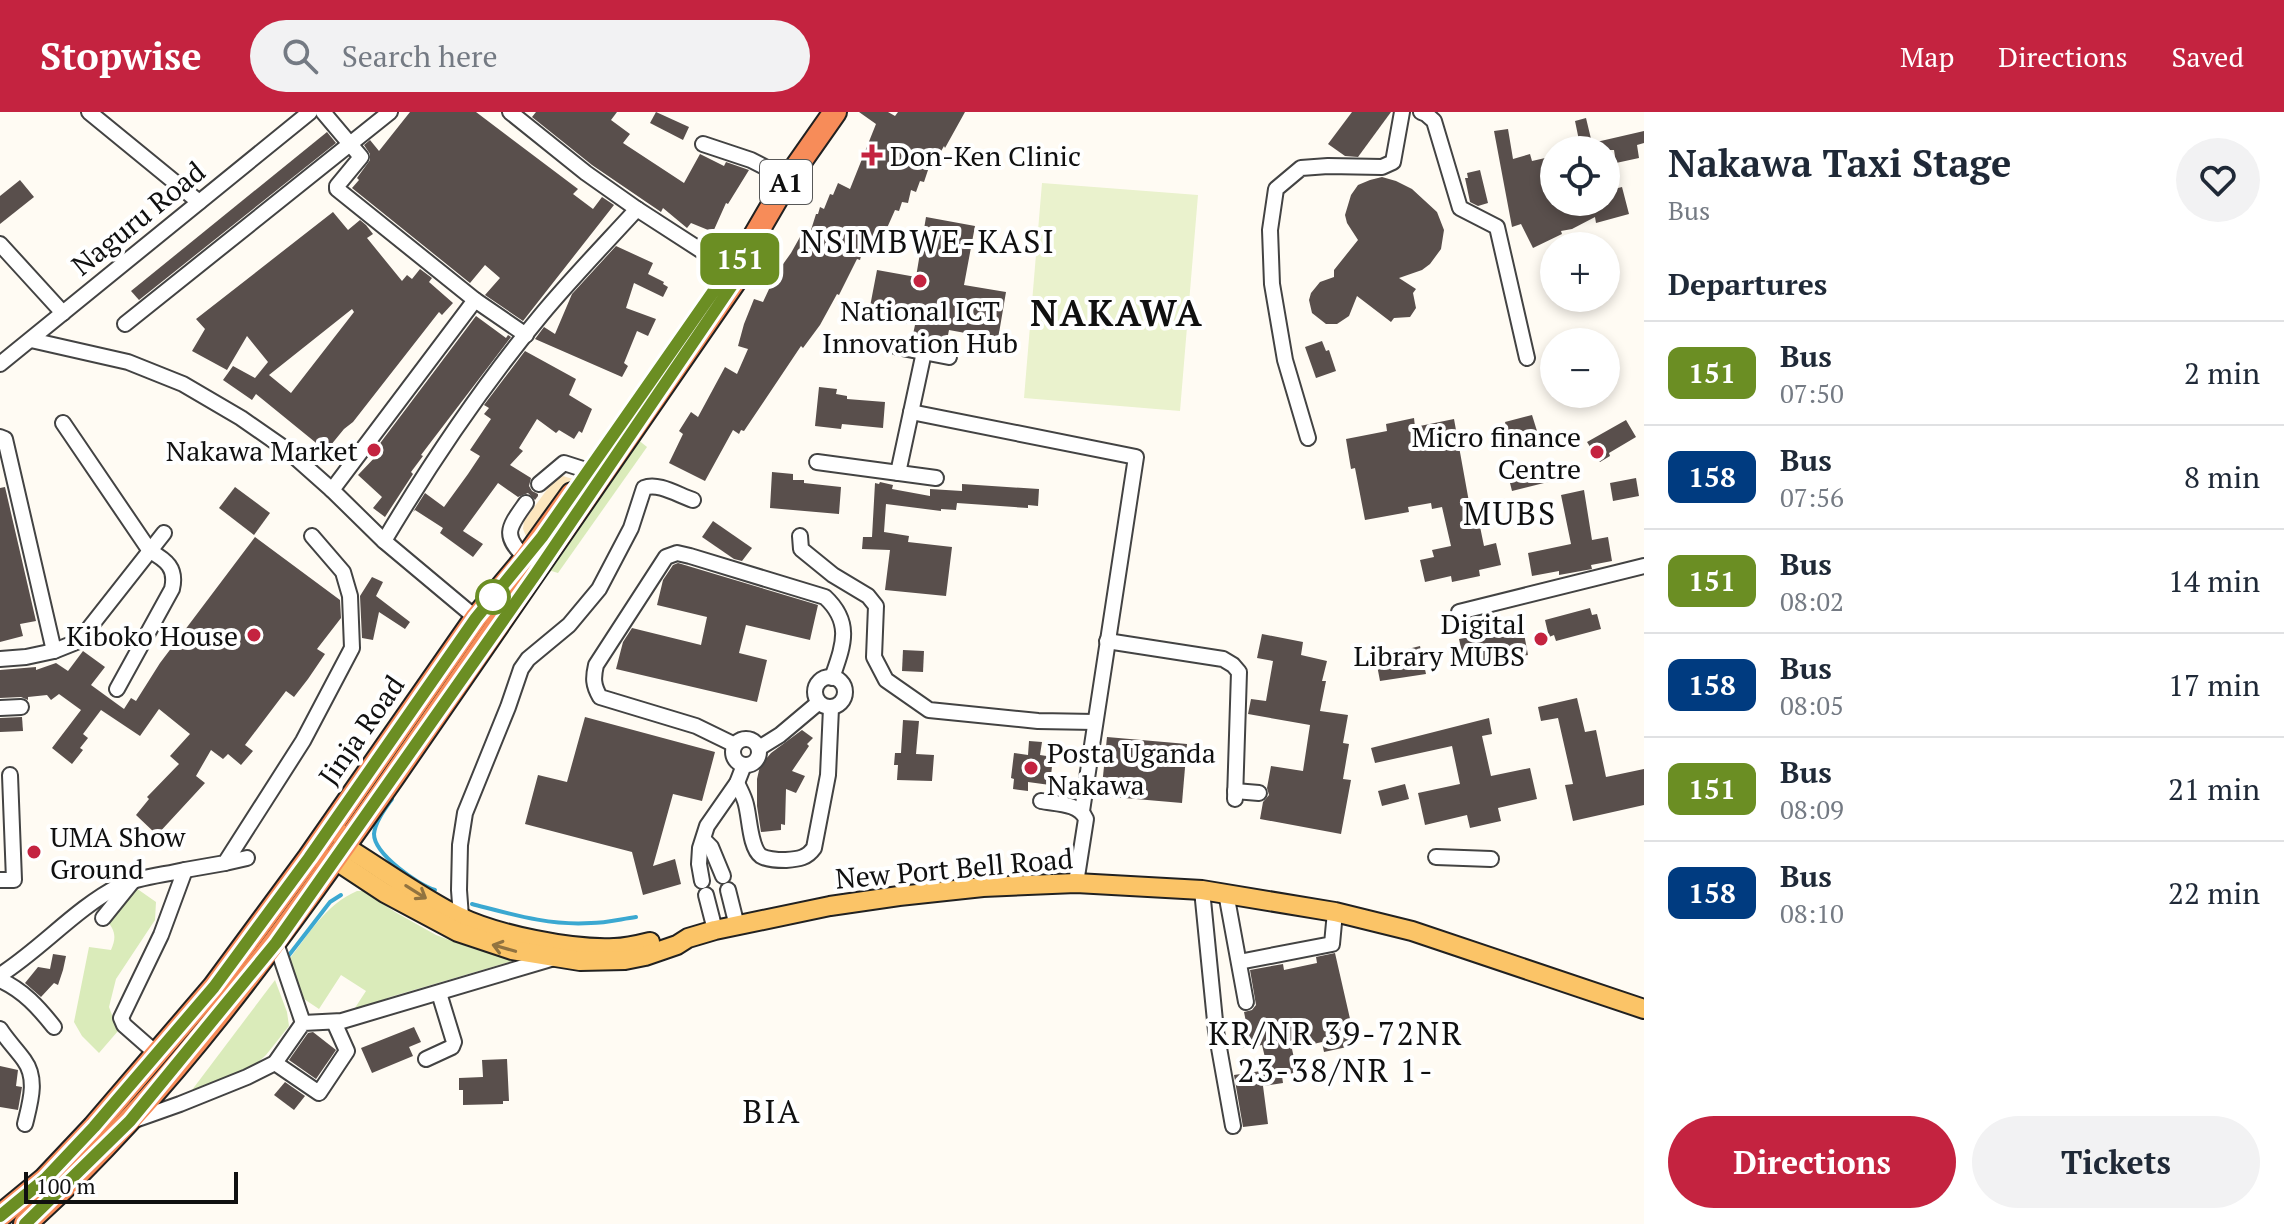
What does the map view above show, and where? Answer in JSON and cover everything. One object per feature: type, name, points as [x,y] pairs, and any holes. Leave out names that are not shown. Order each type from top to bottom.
[{"type":"highway","name":"Jinja Road","points":[[25,1224],[130,1121],[344,855],[586,501],[737,267],[788,179],[835,112]]},
{"type":"highway","name":"Jinja Road","points":[[0,1216],[45,1179],[94,1127],[214,987],[309,858],[476,618],[526,558],[737,267]]},
{"type":"main road","points":[[309,858],[344,855],[335,818]]},
{"type":"main road","name":"New Port Bell Road","points":[[344,855],[461,917],[524,937],[568,946],[614,948],[676,937],[688,938]]},
{"type":"main road","name":"New Port Bell Road","points":[[344,855],[385,893],[458,932],[512,950],[555,958],[625,960],[715,930],[830,906],[899,896],[983,887],[1076,883],[1202,890],[1335,912],[1412,931],[1644,1009]]},
{"type":"street","points":[[89,112],[199,202]]},
{"type":"street","name":"Naguru Road","points":[[0,364],[310,112]]},
{"type":"street","points":[[323,112],[361,157],[337,189],[475,300],[526,335]]},
{"type":"street","points":[[125,324],[390,112]]},
{"type":"street","points":[[510,112],[637,209],[737,267]]},
{"type":"street","points":[[1308,438],[1285,360],[1272,284],[1270,230],[1276,189],[1301,168],[1382,167],[1393,162],[1402,112]]},
{"type":"street","points":[[1421,112],[1434,121],[1460,208],[1497,227],[1527,358]]},
{"type":"street","points":[[703,144],[751,160],[788,179]]},
{"type":"street","points":[[384,541],[438,453],[526,335],[637,209]]},
{"type":"street","points":[[0,244],[63,313]]},
{"type":"street","points":[[332,490],[475,300]]},
{"type":"street","points":[[31,340],[128,362],[183,384],[241,418],[287,450],[384,541],[476,618]]},
{"type":"street","points":[[897,347],[949,357]]},
{"type":"street","points":[[898,473],[924,352]]},
{"type":"street","points":[[911,412],[1136,457],[1082,811]]},
{"type":"street","points":[[63,423],[150,551],[167,561],[172,570],[172,589],[117,689]]},
{"type":"street","points":[[0,437],[5,439],[54,651]]},
{"type":"street","points":[[817,462],[936,478]]},
{"type":"street","points":[[526,558],[513,546],[509,533],[510,526],[533,493],[564,463],[589,471]]},
{"type":"street","points":[[461,917],[460,845],[465,813],[521,669],[528,659],[569,625],[599,589],[631,528],[646,486],[656,486],[693,500]]},
{"type":"street","points":[[0,659],[54,651],[79,641],[164,533]]},
{"type":"street","points":[[225,863],[303,741],[352,648],[350,596],[343,572],[312,536]]},
{"type":"street","points":[[800,536],[801,549],[833,575],[868,596],[876,606],[874,657],[886,680],[929,710],[1038,721],[1095,722]]},
{"type":"street","points":[[735,745],[696,726],[600,697],[595,690],[592,679],[596,665],[666,557],[677,553],[690,556],[825,597],[837,611],[844,632],[832,678]]},
{"type":"street","points":[[1459,612],[1644,566]]},
{"type":"street","points":[[1107,641],[1223,659],[1233,665],[1239,672],[1235,795],[1259,793]]},
{"type":"street","points":[[737,783],[745,800],[757,852],[764,858],[779,860],[810,854],[814,848],[828,775],[824,705],[815,697],[816,685],[820,680],[832,678],[841,683],[845,693],[840,703],[824,705],[759,748]]},
{"type":"street","points":[[0,708],[21,707]]},
{"type":"street","points":[[743,739],[753,740],[759,748],[758,758],[744,765],[733,755],[735,745],[743,739]]},
{"type":"street","points":[[715,930],[699,864],[700,848],[711,819],[737,783],[744,765]]},
{"type":"street","points":[[0,880],[14,880],[10,775]]},
{"type":"street","points":[[1041,801],[1075,807],[1082,811],[1086,819],[1076,883]]},
{"type":"street","points":[[704,840],[711,847],[726,883],[737,926]]},
{"type":"street","points":[[1436,857],[1491,859]]},
{"type":"street","points":[[54,1027],[15,987],[0,978],[91,905],[120,886],[247,858]]},
{"type":"street","points":[[157,1054],[124,1025],[121,1018],[161,935],[185,870]]},
{"type":"street","points":[[103,918],[132,882]]},
{"type":"street","points":[[1202,890],[1216,1031],[1233,1126]]},
{"type":"street","points":[[1226,893],[1246,1002]]},
{"type":"street","points":[[1239,962],[1332,944],[1335,912]]},
{"type":"street","points":[[276,943],[303,1023]]},
{"type":"street","points":[[303,1023],[334,1022],[555,958]]},
{"type":"street","points":[[426,1059],[452,1047],[454,1042],[439,993]]},
{"type":"street","points":[[275,1063],[319,1093],[347,1051],[334,1022]]},
{"type":"street","points":[[130,1121],[220,1088],[275,1063],[303,1023]]},
{"type":"street","points":[[0,1029],[27,1063],[31,1074],[33,1090],[25,1124]]},
{"type":"green space","points":[[1042,183],[1198,195],[1180,411],[1024,398]]},
{"type":"green space","points":[[637,439],[647,447],[558,573],[545,569]]},
{"type":"green space","points":[[136,888],[156,902],[155,920],[116,979],[109,1007],[118,1031],[99,1053],[82,1036],[74,1022],[89,947],[111,950],[114,933],[105,919],[119,911]]},
{"type":"green space","points":[[357,891],[364,891],[436,935],[516,960],[390,997],[351,1014],[366,991],[341,975],[319,1009],[301,997],[288,961],[327,912]]},
{"type":"green space","points":[[275,980],[289,1026],[254,1066],[192,1090]]},
{"type":"sand","points":[[563,476],[573,479],[529,543],[523,529],[524,521],[554,480]]},
{"type":"building","points":[[410,112],[476,112],[578,189],[573,194],[593,209],[602,197],[614,205],[523,321],[485,295],[500,278],[485,265],[470,283],[352,188],[370,160],[364,145],[370,140],[379,151]]},
{"type":"building","points":[[536,112],[617,112],[611,120],[630,134],[623,143],[684,183],[700,154],[724,166],[726,162],[749,170],[726,203],[713,232],[691,223],[687,228],[663,208],[661,212],[592,165],[532,117]]},
{"type":"building","points":[[656,112],[689,127],[683,140],[650,123]]},
{"type":"building","points":[[859,112],[888,112],[895,116],[898,112],[965,112],[945,148],[939,155],[934,152],[924,182],[920,181],[916,192],[911,190],[908,203],[902,202],[899,211],[895,210],[887,228],[884,227],[882,234],[878,233],[873,247],[864,244],[860,260],[857,259],[820,325],[803,348],[801,346],[744,431],[741,430],[739,434],[733,430],[705,481],[669,463],[683,434],[679,431],[691,412],[698,417],[725,367],[737,374],[748,349],[738,346],[754,299],[763,302],[776,274],[805,228],[811,230],[820,207],[824,209],[838,183],[850,189],[876,124]]},
{"type":"building","points":[[1352,112],[1391,112],[1358,157],[1345,156],[1328,144]]},
{"type":"building","points":[[1586,118],[1590,136],[1578,136],[1575,121]]},
{"type":"building","points":[[1508,129],[1513,159],[1530,154],[1532,161],[1540,159],[1540,216],[1620,216],[1622,187],[1629,214],[1596,223],[1595,217],[1561,232],[1540,232],[1540,245],[1533,248],[1521,224],[1512,227],[1494,131]]},
{"type":"building","points":[[1644,131],[1644,143],[1637,145],[1639,158],[1620,162],[1620,137]]},
{"type":"building","points":[[327,132],[336,143],[139,300],[131,291]]},
{"type":"building","points":[[1480,170],[1488,203],[1478,206],[1470,202],[1465,178],[1468,178],[1467,173]]},
{"type":"building","points":[[1382,177],[1412,189],[1437,212],[1444,230],[1441,249],[1422,270],[1399,278],[1416,289],[1413,293],[1416,308],[1410,317],[1394,318],[1391,322],[1357,296],[1349,316],[1337,324],[1326,324],[1312,313],[1311,293],[1320,282],[1334,277],[1334,270],[1358,240],[1345,215],[1351,195],[1358,185]]},
{"type":"building","points":[[20,180],[34,197],[0,224],[0,196]]},
{"type":"building","points":[[333,212],[348,230],[360,220],[366,225],[373,234],[367,238],[402,281],[407,275],[412,279],[420,269],[432,278],[429,282],[453,303],[442,315],[439,312],[353,422],[326,451],[256,394],[252,400],[223,380],[233,366],[255,378],[268,362],[247,336],[227,370],[192,351],[205,329],[196,319]],"holes":[[[352,309],[354,312],[291,393],[269,375]]]},
{"type":"building","name":"National ICT Innovation Hub","points":[[926,217],[975,226],[964,285],[1006,292],[998,339],[949,330],[946,345],[912,339],[915,325],[868,317],[877,270],[916,277]]},
{"type":"building","points":[[616,246],[653,263],[648,274],[668,287],[663,297],[634,283],[626,308],[656,319],[648,336],[637,331],[624,363],[628,366],[622,377],[535,339],[544,327],[555,334],[572,294]]},
{"type":"building","points":[[476,316],[506,338],[508,335],[511,337],[421,455],[411,472],[413,474],[385,517],[373,508],[382,497],[358,475],[379,453],[375,450]]},
{"type":"building","points":[[1322,341],[1326,351],[1329,350],[1336,371],[1316,378],[1305,347]]},
{"type":"building","points":[[525,351],[576,379],[569,395],[592,409],[582,433],[579,431],[574,439],[559,430],[556,433],[537,419],[519,448],[523,451],[510,465],[531,478],[529,486],[538,496],[535,500],[528,493],[518,497],[498,483],[463,531],[483,544],[473,557],[440,533],[443,528],[415,510],[413,512],[425,493],[444,507],[468,474],[480,456],[470,450],[491,419],[484,414],[489,408],[484,405]]},
{"type":"building","points":[[819,387],[837,389],[836,394],[847,396],[847,399],[885,402],[883,428],[842,424],[841,429],[815,426]]},
{"type":"building","points":[[1532,415],[1537,431],[1509,438],[1505,422]]},
{"type":"building","points":[[1414,418],[1415,427],[1454,419],[1471,513],[1477,512],[1484,546],[1496,543],[1501,565],[1479,570],[1480,576],[1452,582],[1451,576],[1425,582],[1420,560],[1434,557],[1432,550],[1451,546],[1442,507],[1432,509],[1431,503],[1408,507],[1409,512],[1365,520],[1346,439],[1387,431],[1386,424]]},
{"type":"building","points":[[1626,420],[1636,437],[1600,462],[1587,442]]},
{"type":"building","points":[[1561,466],[1564,478],[1512,491],[1509,479]]},
{"type":"building","points":[[772,472],[793,474],[793,480],[804,480],[804,483],[841,487],[839,514],[770,508]]},
{"type":"building","points":[[1636,478],[1639,496],[1613,501],[1610,483]]},
{"type":"building","points":[[875,483],[893,485],[892,489],[930,496],[930,489],[962,491],[962,484],[1039,489],[1038,506],[957,503],[956,510],[941,511],[886,504],[884,532],[909,536],[908,542],[952,547],[946,596],[885,590],[890,550],[862,549],[863,537],[872,537]]},
{"type":"building","points":[[5,487],[36,621],[20,624],[23,636],[0,642],[0,488]]},
{"type":"building","points":[[235,487],[270,513],[254,535],[219,508]]},
{"type":"building","points":[[1584,490],[1592,540],[1608,537],[1612,561],[1591,565],[1592,569],[1532,576],[1528,553],[1571,544],[1561,495]]},
{"type":"building","points":[[713,521],[752,548],[742,561],[734,559],[702,537]]},
{"type":"building","points":[[255,537],[340,600],[341,618],[317,649],[325,654],[308,679],[294,697],[286,691],[245,745],[253,751],[241,765],[228,754],[223,759],[211,750],[196,776],[205,783],[157,835],[136,815],[149,799],[147,797],[179,764],[170,756],[190,734],[159,709],[140,736],[101,710],[83,734],[88,738],[72,764],[52,748],[81,710],[59,694],[51,700],[47,695],[28,697],[28,700],[21,697],[0,698],[0,670],[36,667],[36,670],[56,663],[68,671],[83,651],[105,667],[91,685],[124,709],[131,698],[136,701],[160,663]]},
{"type":"building","points":[[678,563],[818,605],[810,640],[746,625],[739,653],[767,660],[757,702],[616,669],[623,642],[632,628],[701,645],[707,617],[657,605],[663,580],[673,565]]},
{"type":"building","points":[[372,577],[383,582],[376,596],[410,622],[405,629],[379,612],[373,640],[362,638],[360,596]]},
{"type":"building","points":[[1590,608],[1592,615],[1597,614],[1601,629],[1556,641],[1554,635],[1549,637],[1545,620]]},
{"type":"building","points":[[1523,628],[1528,655],[1465,666],[1459,639]]},
{"type":"building","points":[[1262,634],[1303,642],[1301,655],[1327,661],[1320,711],[1348,715],[1343,743],[1349,744],[1343,779],[1351,780],[1341,834],[1260,819],[1263,802],[1269,795],[1267,788],[1271,766],[1303,771],[1310,725],[1248,714],[1251,699],[1266,701],[1273,661],[1257,658]]},
{"type":"building","points":[[1420,646],[1426,674],[1380,681],[1376,660],[1405,654],[1404,650]]},
{"type":"building","points":[[903,650],[924,651],[923,672],[902,671]]},
{"type":"building","points":[[1577,698],[1585,732],[1596,730],[1606,777],[1644,769],[1644,805],[1573,821],[1565,785],[1573,784],[1558,718],[1541,721],[1538,707]]},
{"type":"building","points":[[22,717],[23,731],[0,732],[0,718]]},
{"type":"building","points":[[585,717],[715,752],[702,801],[673,794],[653,866],[675,859],[681,884],[643,895],[632,852],[525,824],[538,775],[567,782]]},
{"type":"building","points":[[1489,718],[1492,734],[1482,736],[1491,776],[1530,768],[1537,799],[1498,808],[1501,821],[1470,828],[1467,815],[1425,825],[1418,793],[1460,784],[1452,746],[1375,763],[1371,748]]},
{"type":"building","points":[[903,720],[919,721],[916,754],[934,755],[932,781],[897,780],[895,753],[901,753]]},
{"type":"building","points":[[802,730],[813,738],[792,771],[805,776],[796,793],[786,789],[785,825],[781,824],[781,830],[761,832],[757,806],[760,766],[771,753]]},
{"type":"building","points":[[1107,737],[1187,744],[1182,803],[1101,796]]},
{"type":"building","points":[[1029,741],[1042,742],[1040,755],[1053,757],[1050,785],[1028,782],[1028,791],[1013,789],[1014,753],[1028,755]]},
{"type":"building","points":[[1405,784],[1409,799],[1382,806],[1378,791]]},
{"type":"building","points":[[1335,953],[1356,1045],[1324,1052],[1322,1042],[1292,1049],[1297,1072],[1282,1076],[1283,1083],[1263,1086],[1268,1124],[1243,1127],[1234,1075],[1268,1070],[1262,1045],[1237,1049],[1233,1030],[1247,1027],[1244,1012],[1256,1005],[1250,970],[1283,964],[1284,970],[1317,963],[1316,957]]},
{"type":"building","points":[[53,954],[66,956],[63,970],[58,985],[54,983],[41,997],[25,983],[38,967],[50,969]]},
{"type":"building","points":[[414,1027],[421,1042],[409,1047],[413,1056],[372,1073],[361,1048]]},
{"type":"building","points":[[313,1032],[336,1050],[316,1079],[289,1060],[308,1033]]},
{"type":"building","points":[[507,1059],[509,1101],[503,1101],[503,1104],[463,1105],[459,1078],[483,1077],[482,1060]]},
{"type":"building","points":[[0,1066],[18,1070],[16,1086],[22,1087],[18,1110],[0,1107]]},
{"type":"building","points":[[285,1082],[305,1096],[294,1110],[274,1095]]},
{"type":"waterway","points":[[392,799],[376,825],[376,842],[398,868],[435,890]]},
{"type":"waterway","points":[[286,959],[330,902],[341,895]]},
{"type":"waterway","points":[[472,904],[561,923],[597,923],[636,917]]},
{"type":"bus line","name":"151","points":[[0,1216],[45,1179],[94,1127],[214,987],[309,858],[476,618],[542,537],[729,269],[743,256],[739,275],[637,426],[276,943],[130,1121],[25,1224]]},
{"type":"place","name":"Don-Ken Clinic","points":[[872,155]]},
{"type":"place","name":"National ICT Innovation Hub","points":[[920,281]]},
{"type":"place","name":"Nakawa Market","points":[[374,450]]},
{"type":"place","name":"Micro finance Centre","points":[[1597,452]]},
{"type":"place","name":"Kiboko House","points":[[254,635]]},
{"type":"place","name":"Digital Library MUBS","points":[[1541,639]]},
{"type":"place","name":"Posta Uganda Nakawa","points":[[1031,768]]},
{"type":"place","name":"UMA Show Ground","points":[[34,852]]},
{"type":"district","name":"NSIMBWE-KASI","points":[[928,241]]},
{"type":"district","name":"NAKAWA","points":[[1117,312]]},
{"type":"district","name":"MUBS","points":[[1510,513]]},
{"type":"district","name":"KR/NR 39-72NR 23-38/NR 1-","points":[[1336,1052]]},
{"type":"district","name":"BIA","points":[[772,1111]]}]
